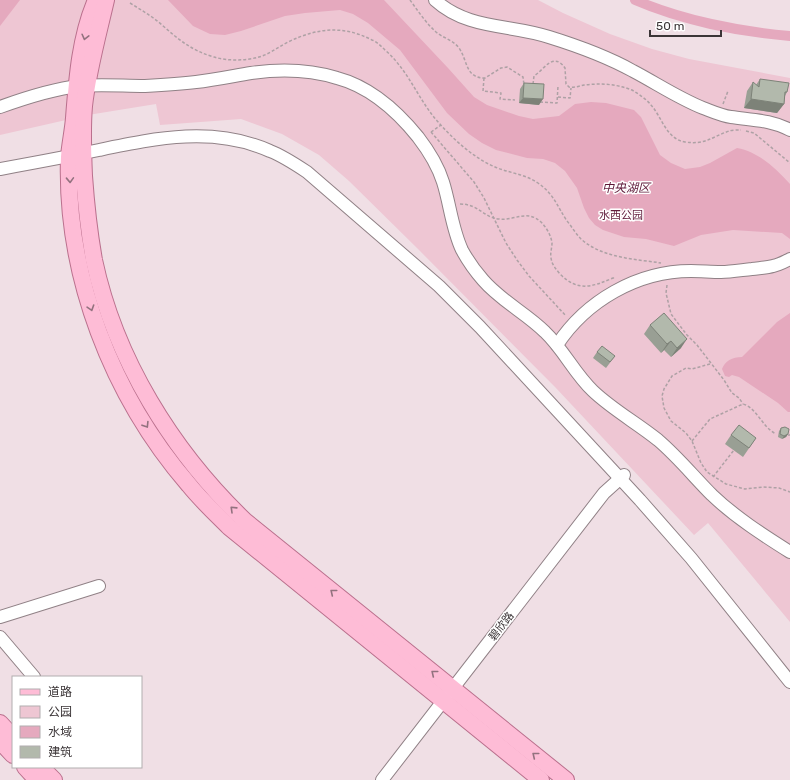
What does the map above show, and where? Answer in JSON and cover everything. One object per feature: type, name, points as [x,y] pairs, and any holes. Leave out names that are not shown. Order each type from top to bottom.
[{"type":"main road","points":[[96,0],[85,38],[77,152],[71,211],[75,243],[83,282],[89,302],[114,368],[136,411],[155,440],[189,486],[229,527],[541,780]]},
{"type":"main road","points":[[82,86],[91,62],[106,0]]},
{"type":"main road","points":[[77,152],[95,262],[110,315],[140,383],[171,433],[208,482],[245,520],[566,780]]},
{"type":"main road","points":[[0,723],[12,736]]},
{"type":"main road","points":[[0,741],[12,754]]},
{"type":"main road","points":[[26,768],[37,780]]},
{"type":"main road","points":[[43,768],[54,780]]},
{"type":"street","points":[[435,0],[456,14],[473,21],[492,26],[534,32],[600,55],[631,70],[676,96],[723,115],[774,123],[790,130]]},
{"type":"street","points":[[0,107],[40,93],[82,86],[146,86],[198,82],[255,73],[310,72],[338,78],[362,88],[385,102],[401,117],[418,137],[431,156],[442,180],[462,250],[484,282],[547,333],[582,380],[594,393],[659,441],[713,495],[750,525],[790,552]]},
{"type":"street","points":[[0,164],[163,138],[196,136],[233,140],[252,144],[290,161],[307,172],[439,286],[480,327],[624,479],[788,674]]},
{"type":"street","points":[[0,169],[77,152]]},
{"type":"street","points":[[557,345],[574,324],[589,309],[611,293],[631,282],[670,272],[722,272],[773,266],[790,259]]},
{"type":"street","name":"碧欣路","points":[[382,780],[470,676],[608,496],[624,479]]},
{"type":"street","points":[[0,617],[99,586]]},
{"type":"street","points":[[0,637],[33,676]]},
{"type":"street","name":"碧欣路","points":[[393,780],[446,704]]},
{"type":"path","points":[[410,0],[436,32],[453,42],[459,48],[472,75],[484,78],[489,77],[500,68],[507,67],[523,76],[524,87]]},
{"type":"path","points":[[533,88],[534,76],[551,61],[559,62],[566,68],[566,84],[571,88]]},
{"type":"path","points":[[484,78],[483,91],[501,92],[500,99],[515,100]]},
{"type":"path","points":[[571,88],[585,85],[618,86],[633,91],[644,98],[652,106],[665,128],[673,136],[683,142],[696,143],[709,140],[730,131],[744,130],[754,133],[790,164]]},
{"type":"path","points":[[540,102],[557,103],[558,86]]},
{"type":"path","points":[[558,97],[570,98],[571,88]]},
{"type":"path","points":[[723,115],[723,103],[728,91]]},
{"type":"path","points":[[441,125],[431,132],[474,182],[484,198],[506,243],[529,276],[561,312],[574,324]]},
{"type":"path","points":[[449,208],[455,204],[464,204],[478,208],[487,215],[499,220],[522,215],[539,220],[550,234],[552,243],[550,252],[551,260],[556,269],[565,278],[577,286],[586,287],[596,285],[613,278],[631,282]]},
{"type":"path","points":[[670,272],[666,293],[671,314],[687,335],[697,345],[732,393],[739,398],[743,404],[748,405],[765,426],[776,434]]},
{"type":"path","points":[[673,324],[676,321]]},
{"type":"path","points":[[710,364],[692,369],[686,368],[672,376],[664,389],[662,396],[663,403],[671,421],[692,441],[701,463],[707,472],[714,477],[736,488],[745,489],[772,487],[790,492]]},
{"type":"path","points":[[692,441],[710,419],[743,404]]},
{"type":"path","points":[[706,488],[734,450]]},
{"type":"green space","name":"水西公园","points":[[0,0],[538,0],[610,34],[652,49],[689,59],[790,78],[790,622],[708,523],[694,535],[555,387],[349,181],[319,155],[282,134],[241,119],[160,125],[156,104],[88,115],[0,135]]},
{"type":"water","points":[[0,0],[20,0],[0,26]]},
{"type":"water","name":"中央湖区","points":[[168,0],[384,0],[474,97],[487,105],[519,116],[533,119],[559,116],[575,104],[591,102],[606,103],[634,110],[641,117],[660,155],[671,163],[685,169],[700,167],[710,163],[737,148],[759,157],[790,184],[790,239],[782,233],[733,230],[701,235],[674,246],[646,239],[624,237],[603,230],[595,225],[589,218],[577,188],[565,171],[555,163],[543,159],[527,158],[496,150],[469,134],[447,113],[400,50],[368,23],[353,14],[340,10],[305,13],[285,16],[225,35],[210,34],[193,26]]},
{"type":"water","points":[[790,313],[790,412],[788,412],[778,403],[739,377],[732,375],[729,377],[725,376],[722,369],[729,360],[742,357],[777,322]]},
{"type":"building","points":[[760,79],[789,83],[787,92],[785,92],[784,104],[751,99],[753,82],[759,87]]},
{"type":"building","points":[[524,83],[544,84],[543,99],[523,98]]},
{"type":"building","points":[[664,313],[687,339],[677,348],[671,341],[667,344],[650,325]]},
{"type":"building","points":[[602,346],[615,356],[610,362],[597,352]]},
{"type":"building","points":[[739,425],[756,438],[749,448],[731,435]]},
{"type":"building","points":[[785,427],[789,429],[788,434],[784,436],[780,434],[781,428]]},
{"type":"waterway","points":[[635,0],[672,14],[711,24],[751,32],[790,36]]}]
